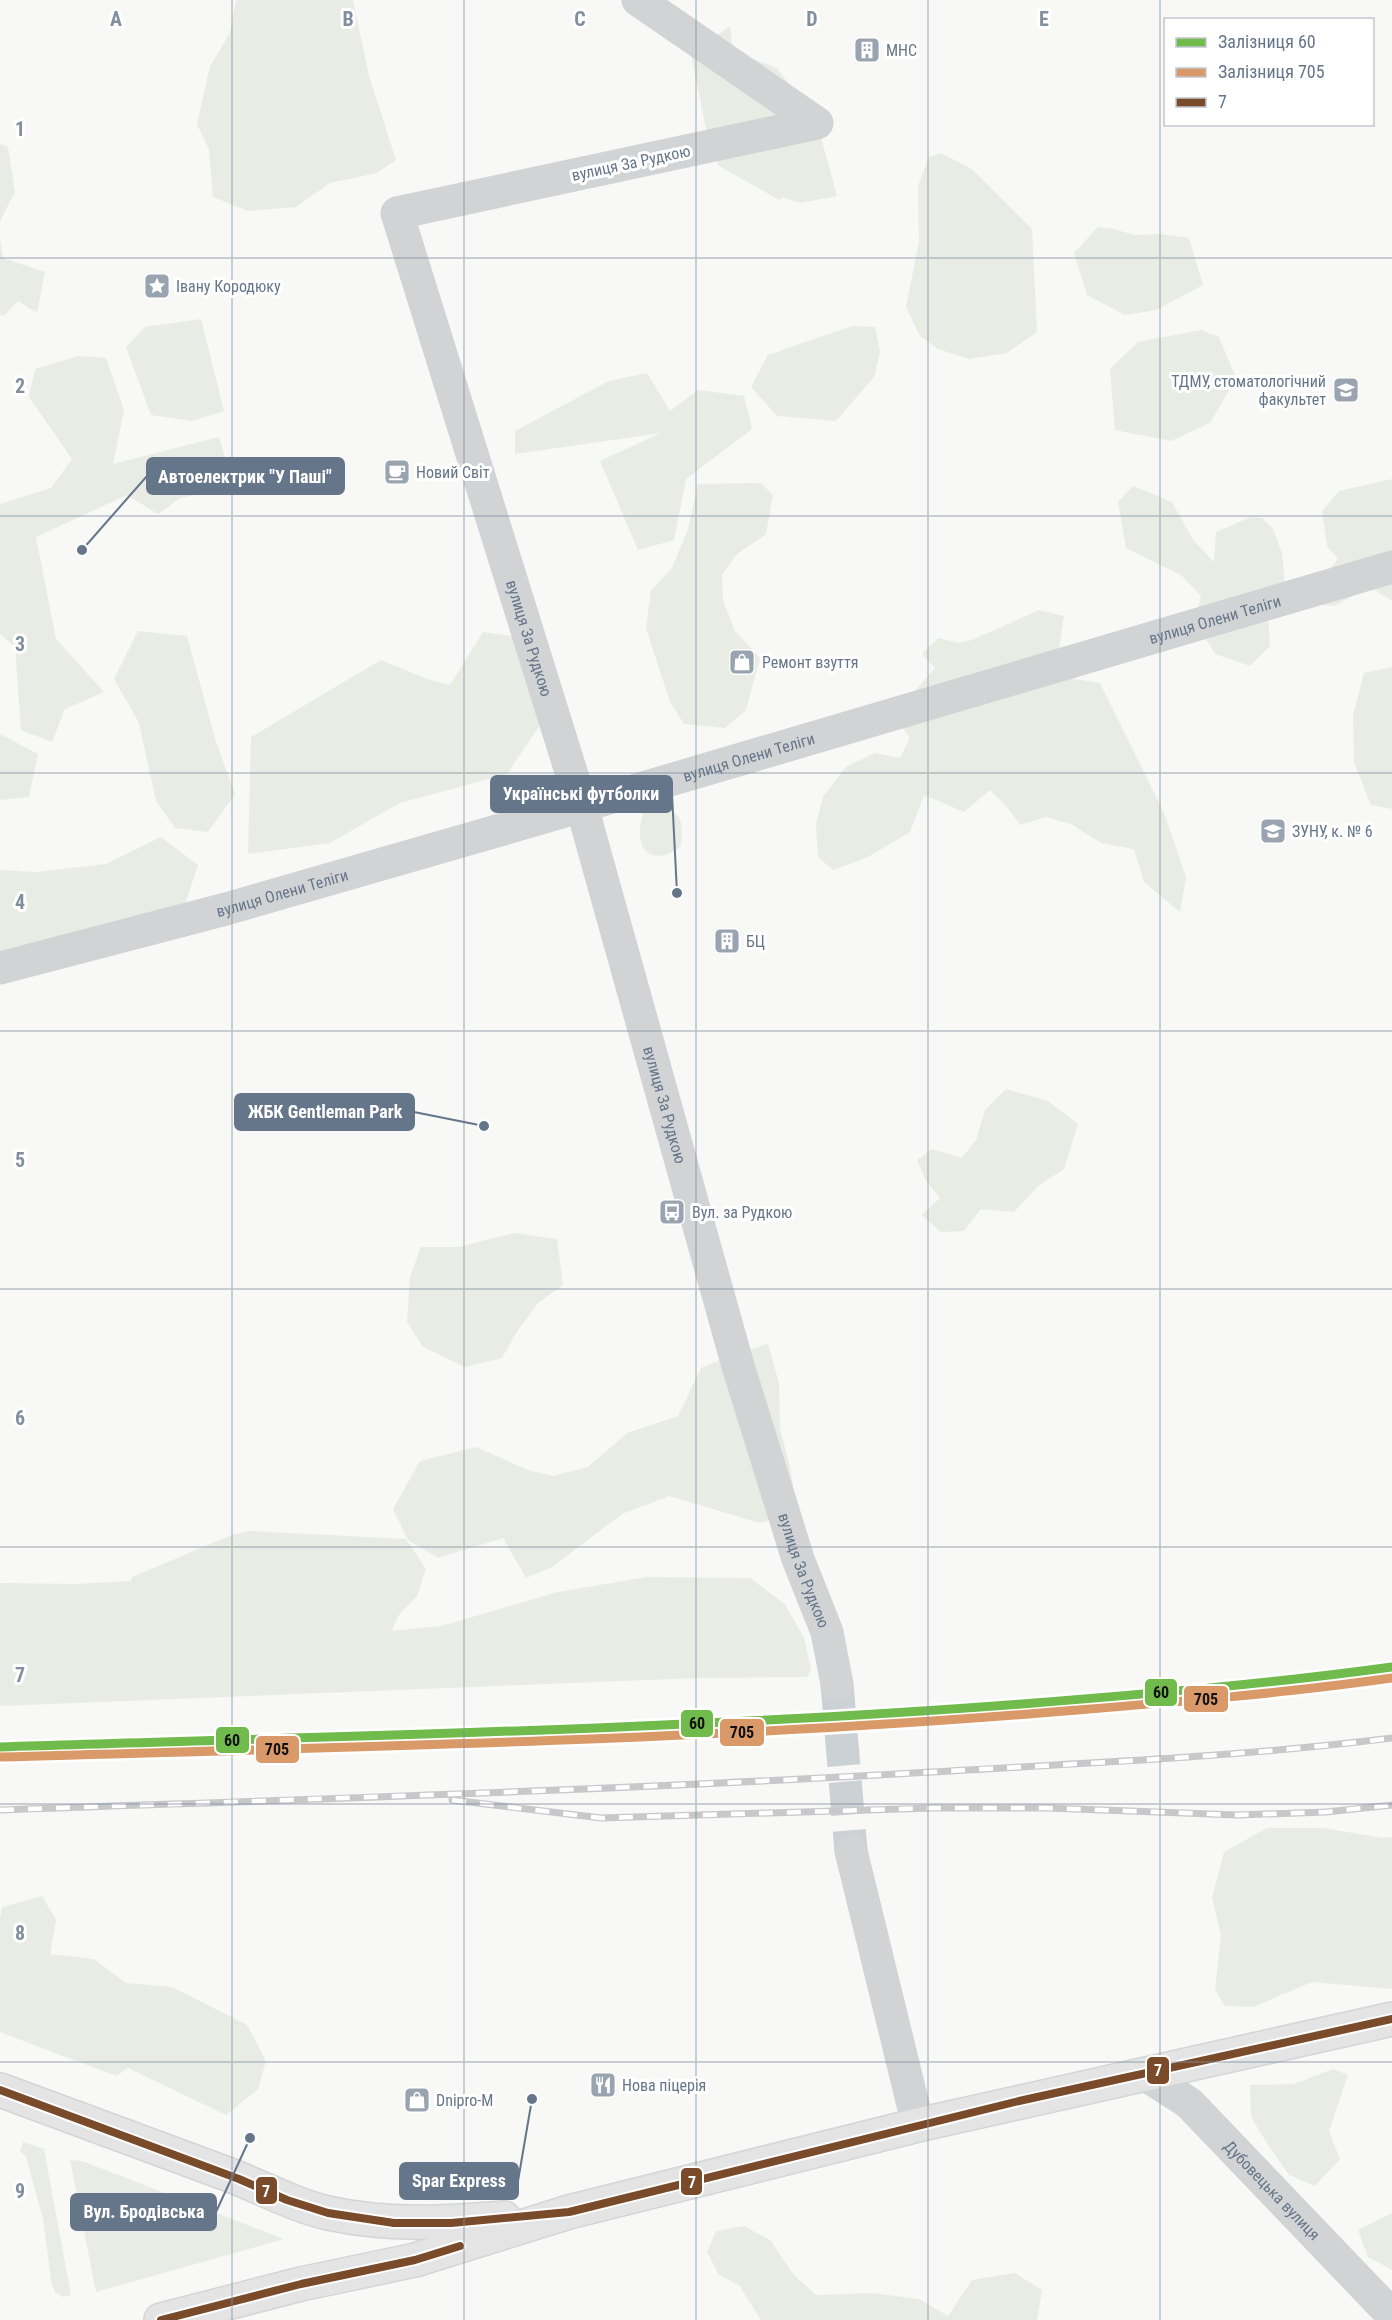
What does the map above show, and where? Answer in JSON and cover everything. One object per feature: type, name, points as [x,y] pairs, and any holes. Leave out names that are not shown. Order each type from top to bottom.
[{"type":"main road","points":[[161,2320],[301,2284],[415,2260],[569,2212],[918,2126],[1392,2019]]},
{"type":"main road","points":[[0,2090],[239,2179],[287,2200],[328,2213],[405,2223],[451,2223],[569,2212]]},
{"type":"street","name":"вулиця За Рудкою","points":[[638,0],[817,123],[397,213],[582,807],[734,1354],[798,1559],[827,1632],[837,1684]]},
{"type":"street","name":"вулиця Олени Теліги","points":[[0,968],[226,909],[582,807],[1392,567]]},
{"type":"street","points":[[851,1851],[918,2126]]},
{"type":"street","name":"Дубовецька вулиця","points":[[1143,2074],[1189,2103],[1392,2315]]},
{"type":"shaded area","points":[[236,0],[353,0],[369,76],[396,160],[377,173],[330,183],[296,207],[248,211],[213,197],[209,150],[197,124],[210,66],[230,33]]},
{"type":"shaded area","points":[[730,26],[733,52],[777,68],[817,123],[837,196],[800,203],[782,197],[779,200],[719,166],[710,149],[691,54]]},
{"type":"shaded area","points":[[0,144],[8,147],[15,192],[0,221]]},
{"type":"shaded area","points":[[941,153],[972,169],[1032,229],[1037,332],[1007,353],[969,359],[938,349],[920,336],[906,307],[919,242],[918,186],[929,157]]},
{"type":"shaded area","points":[[1098,227],[1134,235],[1160,234],[1189,238],[1203,285],[1156,310],[1125,315],[1087,295],[1074,253]]},
{"type":"shaded area","points":[[0,238],[3,258],[45,272],[37,313],[18,301],[4,316],[0,315]]},
{"type":"shaded area","points":[[201,319],[224,411],[192,421],[151,415],[126,347],[145,327]]},
{"type":"shaded area","points":[[852,326],[875,327],[880,352],[874,377],[836,421],[777,416],[751,387],[768,355]]},
{"type":"shaded area","points":[[1201,330],[1219,337],[1236,378],[1210,423],[1171,441],[1115,430],[1110,369],[1138,342]]},
{"type":"shaded area","points":[[78,356],[106,358],[124,410],[113,464],[219,437],[234,487],[180,498],[158,514],[127,495],[36,537],[56,639],[104,692],[65,709],[52,742],[21,730],[15,647],[0,634],[0,504],[51,488],[72,459],[29,397],[35,369]]},
{"type":"shaded area","points":[[647,373],[670,411],[698,390],[744,396],[752,429],[686,479],[674,540],[638,550],[600,461],[661,433],[515,454],[515,431],[609,381]]},
{"type":"shaded area","points":[[1392,479],[1392,601],[1370,587],[1334,606],[1312,604],[1318,583],[1338,559],[1327,546],[1322,511],[1339,491]]},
{"type":"shaded area","points":[[761,483],[773,495],[766,534],[737,554],[722,575],[723,600],[735,631],[760,658],[746,710],[725,728],[684,724],[670,702],[646,628],[651,590],[672,568],[688,529],[698,484]]},
{"type":"shaded area","points":[[1133,486],[1172,502],[1193,540],[1214,562],[1216,532],[1251,517],[1262,518],[1273,529],[1282,553],[1285,584],[1268,612],[1270,646],[1250,666],[1215,654],[1195,621],[1201,596],[1181,575],[1126,548],[1118,502]]},
{"type":"shaded area","points":[[1039,610],[1064,616],[1055,676],[1100,683],[1164,813],[1186,877],[1180,912],[1144,882],[1134,849],[1101,843],[1071,824],[1046,817],[1020,825],[990,790],[964,812],[924,795],[910,832],[868,857],[833,870],[818,857],[816,824],[823,797],[846,767],[875,753],[900,758],[910,738],[896,719],[914,692],[935,668],[922,654],[938,638],[958,643],[972,640]]},
{"type":"shaded area","points":[[138,631],[187,636],[216,742],[235,794],[208,832],[175,828],[156,801],[139,723],[114,679]]},
{"type":"shaded area","points":[[483,632],[548,641],[548,713],[507,774],[400,803],[330,843],[248,854],[251,737],[381,660],[427,679],[450,685]]},
{"type":"shaded area","points":[[1392,667],[1392,809],[1371,805],[1354,762],[1353,715],[1364,673]]},
{"type":"shaded area","points":[[0,734],[38,754],[29,797],[0,800]]},
{"type":"shaded area","points":[[655,806],[676,814],[682,829],[681,846],[671,853],[659,856],[648,853],[640,839],[643,812]]},
{"type":"shaded area","points":[[161,837],[198,865],[181,916],[0,960],[0,870],[36,872],[106,864]]},
{"type":"shaded area","points":[[1006,1089],[1048,1101],[1078,1124],[1064,1169],[1038,1186],[1014,1212],[981,1209],[964,1231],[941,1232],[922,1215],[940,1198],[926,1181],[917,1160],[932,1149],[962,1158],[976,1140],[985,1110]]},
{"type":"shaded area","points":[[514,1233],[557,1239],[563,1285],[538,1303],[516,1333],[502,1358],[465,1367],[423,1347],[407,1322],[410,1277],[421,1247],[459,1247]]},
{"type":"shaded area","points":[[768,1344],[779,1383],[780,1429],[790,1467],[797,1512],[760,1523],[669,1496],[622,1514],[552,1567],[526,1578],[503,1538],[438,1558],[408,1540],[393,1509],[420,1461],[476,1447],[528,1470],[553,1476],[588,1467],[627,1433],[678,1416],[701,1368]]},
{"type":"shaded area","points":[[249,1531],[406,1539],[426,1569],[417,1596],[399,1615],[391,1631],[441,1626],[558,1592],[647,1577],[750,1578],[785,1604],[804,1638],[811,1669],[807,1677],[697,1678],[0,1706],[0,1583],[77,1584],[131,1581],[132,1577],[232,1535]]},
{"type":"shaded area","points":[[1267,1828],[1323,1828],[1383,1838],[1392,1837],[1392,1989],[1312,1982],[1253,2007],[1225,2006],[1215,1990],[1221,1935],[1212,1898],[1224,1852]]},
{"type":"shaded area","points":[[42,1896],[56,1920],[50,1954],[94,1959],[126,1983],[172,1987],[247,2025],[266,2061],[258,2089],[226,2115],[128,2068],[116,2076],[0,2032],[0,1918],[2,1907]]},
{"type":"shaded area","points":[[1333,2069],[1348,2075],[1329,2131],[1340,2159],[1315,2186],[1289,2175],[1268,2145],[1251,2117],[1250,2085],[1294,2084]]},
{"type":"shaded area","points":[[23,2142],[44,2149],[71,2295],[63,2297],[56,2293],[52,2286],[43,2219],[26,2157],[20,2151]]},
{"type":"shaded area","points":[[70,2160],[82,2161],[284,2239],[96,2292]]},
{"type":"shaded area","points":[[1392,2213],[1392,2270],[1368,2257],[1358,2230]]},
{"type":"shaded area","points":[[744,2226],[770,2240],[794,2275],[816,2295],[872,2293],[919,2299],[948,2316],[972,2280],[1015,2273],[1042,2290],[1037,2320],[761,2320],[739,2285],[719,2275],[707,2252],[716,2231]]},
{"type":"tunnel","points":[[837,1684],[851,1851]]},
{"type":"railway","points":[[0,1810],[466,1794],[815,1778],[1220,1755],[1392,1738]]},
{"type":"railway","points":[[452,1800],[601,1818],[933,1808],[1048,1808],[1237,1815],[1326,1812],[1392,1805]]},
{"type":"rail line","name":"60","points":[[0,1747],[511,1731],[894,1713],[1207,1688],[1392,1667]]},
{"type":"rail line","name":"705","points":[[0,1757],[515,1742],[772,1731],[1165,1703],[1392,1678]]},
{"type":"transit line","name":"7","points":[[0,2090],[239,2179],[287,2200],[328,2213],[394,2223],[451,2223],[569,2212],[1019,2101],[1392,2019]]},
{"type":"transit line","name":"7","points":[[161,2320],[301,2284],[415,2260],[460,2246]]},
{"type":"place","name":"МНС","points":[[867,50]]},
{"type":"place","name":"Івану Кородюку","points":[[157,286]]},
{"type":"place","name":"ТДМУ, стоматологічний факультет","points":[[1346,390]]},
{"type":"place","name":"Новий Світ","points":[[397,472]]},
{"type":"place","name":"Автоелектрик \"У Паші\"","points":[[82,550]]},
{"type":"place","name":"Ремонт взуття","points":[[742,662]]},
{"type":"place","name":"ЗУНУ, к. № 6","points":[[1273,831]]},
{"type":"place","name":"Українські футболки","points":[[677,893]]},
{"type":"place","name":"БЦ","points":[[727,941]]},
{"type":"place","name":"ЖБК Gentleman Park","points":[[484,1126]]},
{"type":"place","name":"Вул. за Рудкою","points":[[672,1212]]},
{"type":"place","name":"Нова піцерія","points":[[603,2085]]},
{"type":"place","name":"Spar Express","points":[[532,2099]]},
{"type":"place","name":"Dnipro-M","points":[[417,2100]]},
{"type":"place","name":"Вул. Бродівська","points":[[250,2138]]}]
